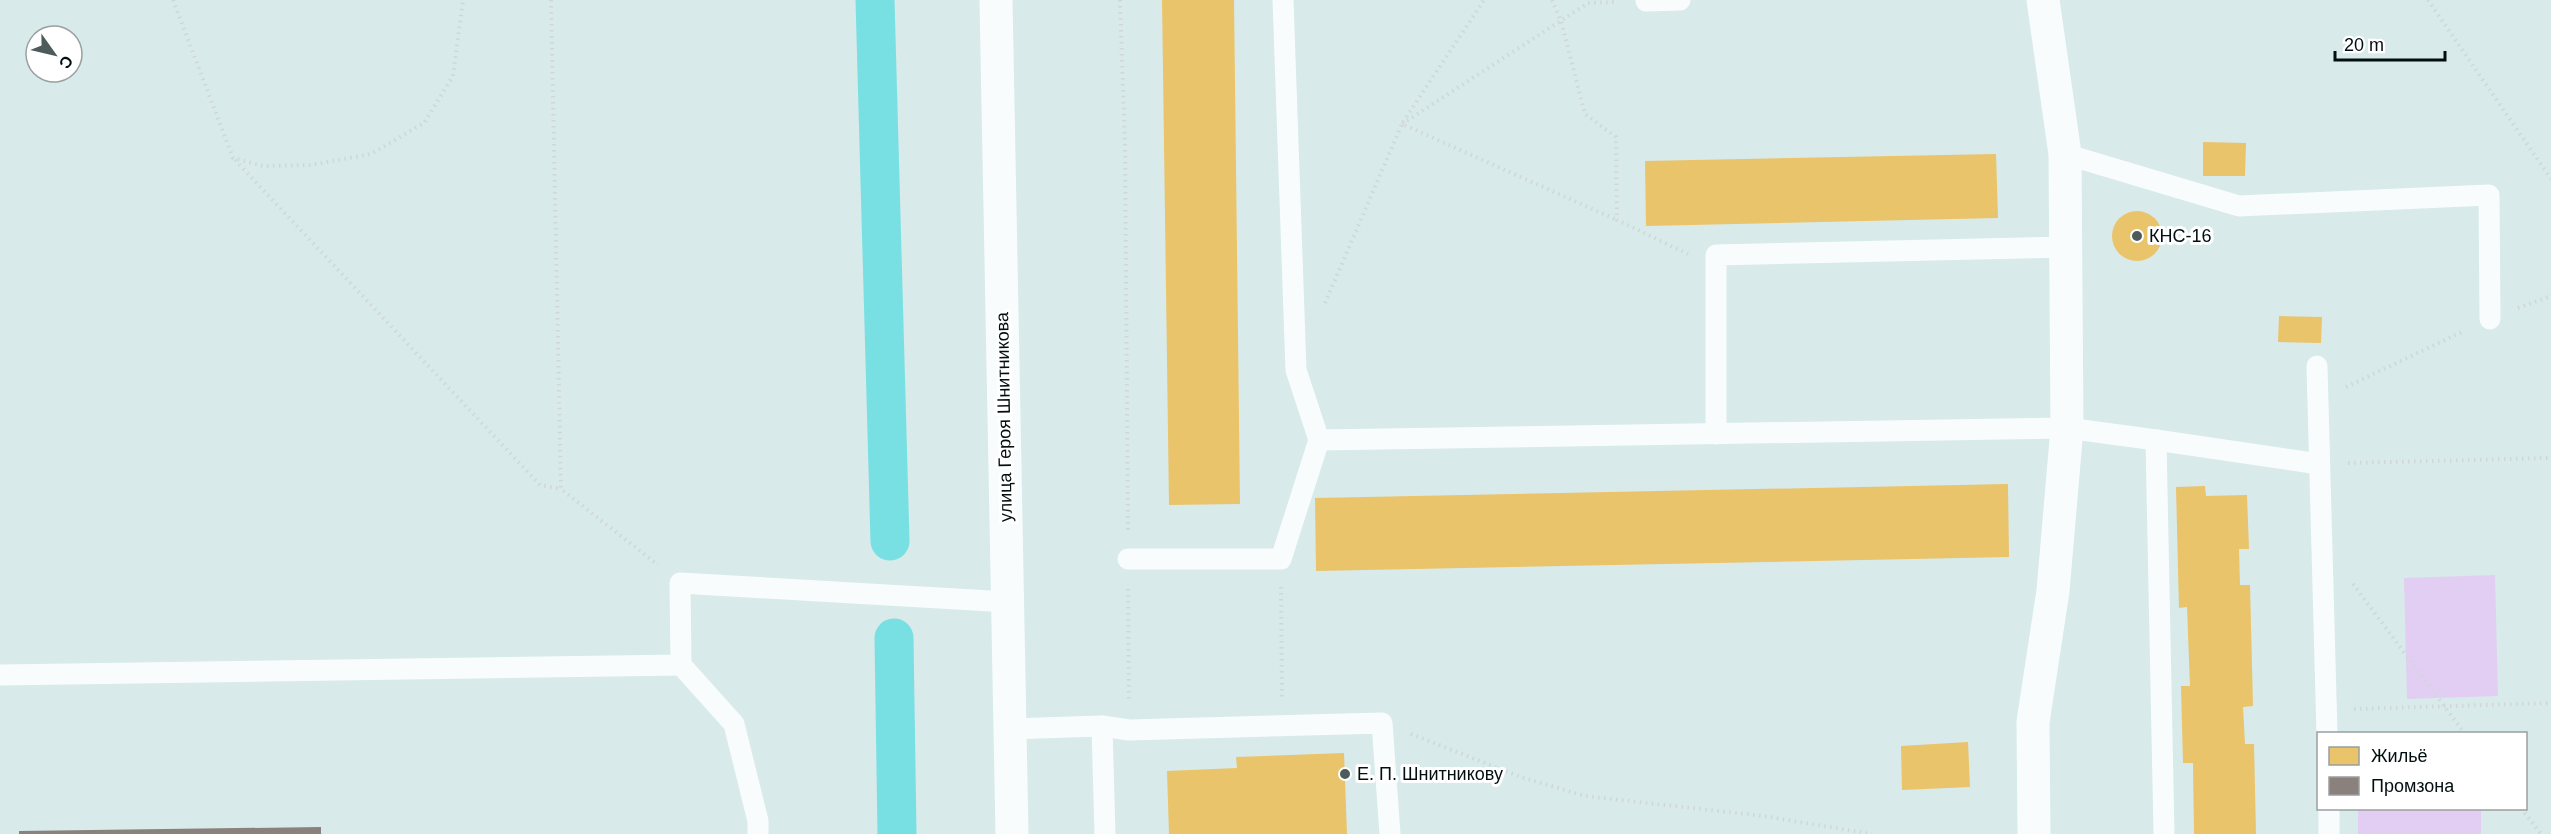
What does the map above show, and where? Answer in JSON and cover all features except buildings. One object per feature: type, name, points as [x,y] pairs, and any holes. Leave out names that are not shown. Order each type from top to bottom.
[{"type":"street","name":"улица Героя Шнитникова","points":[[996,0],[1012,834]]},
{"type":"street","points":[[2034,834],[2033,722],[2053,591],[2067,428],[2065,154],[2043,0]]},
{"type":"lane","points":[[1128,559],[1281,559],[1319,440],[1296,370],[1283,0]]},
{"type":"lane","points":[[1646,1],[1680,0]]},
{"type":"lane","points":[[2065,154],[2239,206],[2489,195],[2490,319]]},
{"type":"lane","points":[[1716,434],[1716,255],[2066,247]]},
{"type":"lane","points":[[2317,366],[2327,732]]},
{"type":"lane","points":[[1319,440],[2067,428],[2319,464]]},
{"type":"lane","points":[[2156,440],[2164,834]]},
{"type":"lane","points":[[758,834],[758,821],[734,724],[681,665],[680,582],[1008,602]]},
{"type":"lane","points":[[0,675],[681,665]]},
{"type":"lane","points":[[1010,729],[1102,726],[1129,730],[1382,723],[1390,834]]},
{"type":"lane","points":[[1102,726],[1105,834]]},
{"type":"lane","points":[[2329,810],[2329,834]]},
{"type":"path","points":[[172,0],[233,158],[540,485],[561,489],[680,582]]},
{"type":"path","points":[[233,158],[263,166],[311,165],[371,154],[424,123],[453,76],[463,0]]},
{"type":"path","points":[[551,0],[561,489]]},
{"type":"path","points":[[1120,0],[1125,144],[1127,356]]},
{"type":"path","points":[[1324,306],[1402,124],[1484,0]]},
{"type":"path","points":[[1552,0],[1561,21],[1585,114],[1616,137],[1617,220]]},
{"type":"path","points":[[2428,0],[2551,179]]},
{"type":"path","points":[[1402,124],[1588,2],[1646,1]]},
{"type":"path","points":[[1402,124],[1692,256],[1716,255]]},
{"type":"path","points":[[2318,400],[2490,319],[2551,296]]},
{"type":"path","points":[[2319,464],[2551,458]]},
{"type":"path","points":[[2322,542],[2464,732]]},
{"type":"path","points":[[1281,559],[1282,724]]},
{"type":"path","points":[[2326,710],[2551,703]]},
{"type":"path","points":[[1382,723],[1521,777],[1585,796],[1764,816],[1872,834]]},
{"type":"path","points":[[2523,810],[2541,834]]},
{"type":"shaded area","points":[[2495,575],[2498,696],[2407,699],[2404,578]]},
{"type":"shaded area","points":[[2358,810],[2481,810],[2481,834],[2358,834]]},
{"type":"waterway","points":[[875,0],[890,541]]},
{"type":"waterway","points":[[894,638],[897,834]]},
{"type":"place","name":"КНС-16","points":[[2137,236]]},
{"type":"place","name":"Е. П. Шнитникову","points":[[1345,774]]}]
